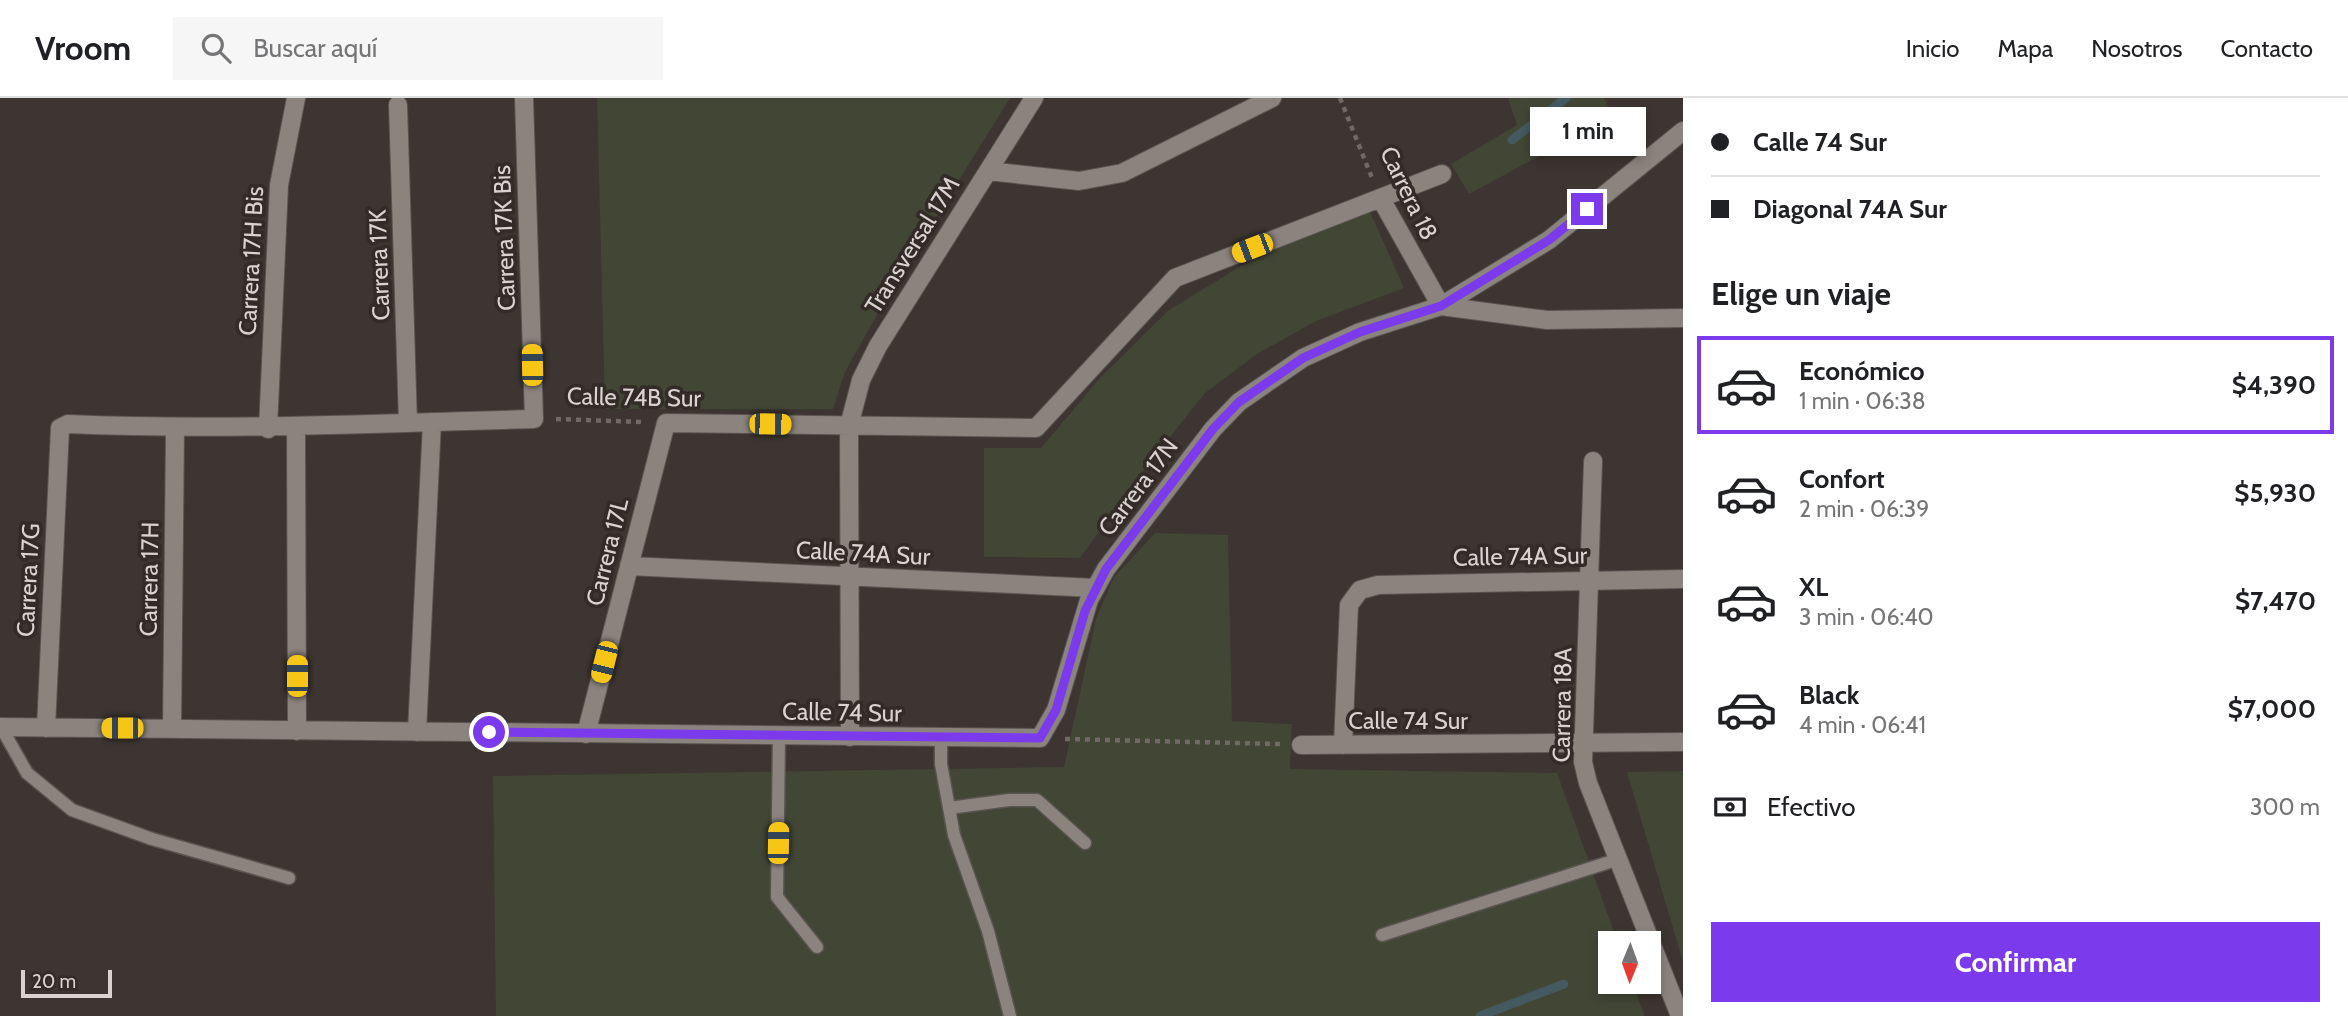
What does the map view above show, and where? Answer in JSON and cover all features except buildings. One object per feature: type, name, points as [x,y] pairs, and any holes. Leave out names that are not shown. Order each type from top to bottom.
[{"type":"street","name":"Carrera 17H Bis","points":[[268,429],[279,185],[296,98]]},
{"type":"street","name":"Carrera 17K Bis","points":[[524,98],[534,419]]},
{"type":"street","name":"Transversal 17M","points":[[850,737],[849,426],[861,380],[878,346],[1034,98]]},
{"type":"street","points":[[988,170],[1079,181],[1122,173],[1272,98]]},
{"type":"street","name":"Carrera 17K","points":[[398,105],[408,423]]},
{"type":"street","points":[[1441,306],[1549,240],[1683,131]]},
{"type":"street","points":[[1381,199],[1442,174]]},
{"type":"street","name":"Calle 74B Sur","points":[[666,423],[1024,430],[1036,428],[1045,422],[1175,278],[1381,199]]},
{"type":"street","name":"Carrera 18","points":[[1381,199],[1441,306]]},
{"type":"street","points":[[1441,306],[1547,320],[1683,318]]},
{"type":"street","name":"Carrera 17N","points":[[1040,738],[1056,710],[1085,611],[1095,588],[1191,458],[1239,402],[1303,358],[1360,332],[1441,306]]},
{"type":"street","name":"Calle 74B Sur","points":[[59,435],[60,428],[68,424],[175,429],[268,429],[534,419]]},
{"type":"street","points":[[417,732],[432,422]]},
{"type":"street","name":"Carrera 17L","points":[[586,734],[666,423]]},
{"type":"street","points":[[296,428],[297,730]]},
{"type":"street","name":"Carrera 17H","points":[[172,729],[175,429]]},
{"type":"street","name":"Carrera 17G","points":[[46,728],[59,435]]},
{"type":"street","name":"Carrera 18A","points":[[1593,461],[1583,743],[1588,783],[1681,1013]]},
{"type":"street","name":"Calle 74A Sur","points":[[629,566],[1095,588]]},
{"type":"street","name":"Calle 74A Sur","points":[[1343,745],[1349,605],[1360,590],[1378,585],[1683,579]]},
{"type":"street","name":"Calle 74 Sur","points":[[1,727],[1040,738]]},
{"type":"street","name":"Calle 74 Sur","points":[[1301,745],[1683,742]]},
{"type":"lane","points":[[1,727],[27,773],[72,810],[152,839],[289,878]]},
{"type":"lane","points":[[779,736],[777,897],[817,947]]},
{"type":"lane","points":[[941,738],[941,764],[954,835],[989,931],[1010,1016]]},
{"type":"lane","points":[[949,808],[1009,800],[1037,800],[1085,843]]},
{"type":"lane","points":[[1382,935],[1619,859]]},
{"type":"path","name":"Carrera 18","points":[[1340,98],[1381,199]]},
{"type":"path","name":"Calle 74B Sur","points":[[534,419],[666,423]]},
{"type":"path","points":[[1040,738],[1301,745]]},
{"type":"green space","points":[[597,98],[1010,98],[889,293],[845,372],[833,409],[605,409]]},
{"type":"green space","points":[[1508,98],[1604,98],[1613,116],[1469,194],[1451,164],[1517,125]]},
{"type":"green space","points":[[1370,212],[1404,288],[1316,321],[1257,354],[1205,393],[1143,471],[1080,558],[984,557],[984,448],[1041,448],[1100,378],[1169,310],[1241,266],[1312,233]]},
{"type":"green space","points":[[1155,533],[1228,535],[1232,721],[1292,724],[1290,769],[1557,773],[1614,931],[1598,931],[1598,994],[1637,994],[1645,1016],[496,1016],[493,776],[1064,767],[1096,619],[1114,577]]},
{"type":"green space","points":[[1683,771],[1683,962],[1627,772]]},
{"type":"waterway","points":[[1512,140],[1566,98]]},
{"type":"waterway","points":[[1480,1016],[1564,984]]},
{"type":"route","points":[[489,732],[1040,738],[1056,710],[1085,611],[1106,569],[1213,429],[1239,402],[1303,358],[1360,332],[1441,306],[1549,240],[1587,209]]}]
